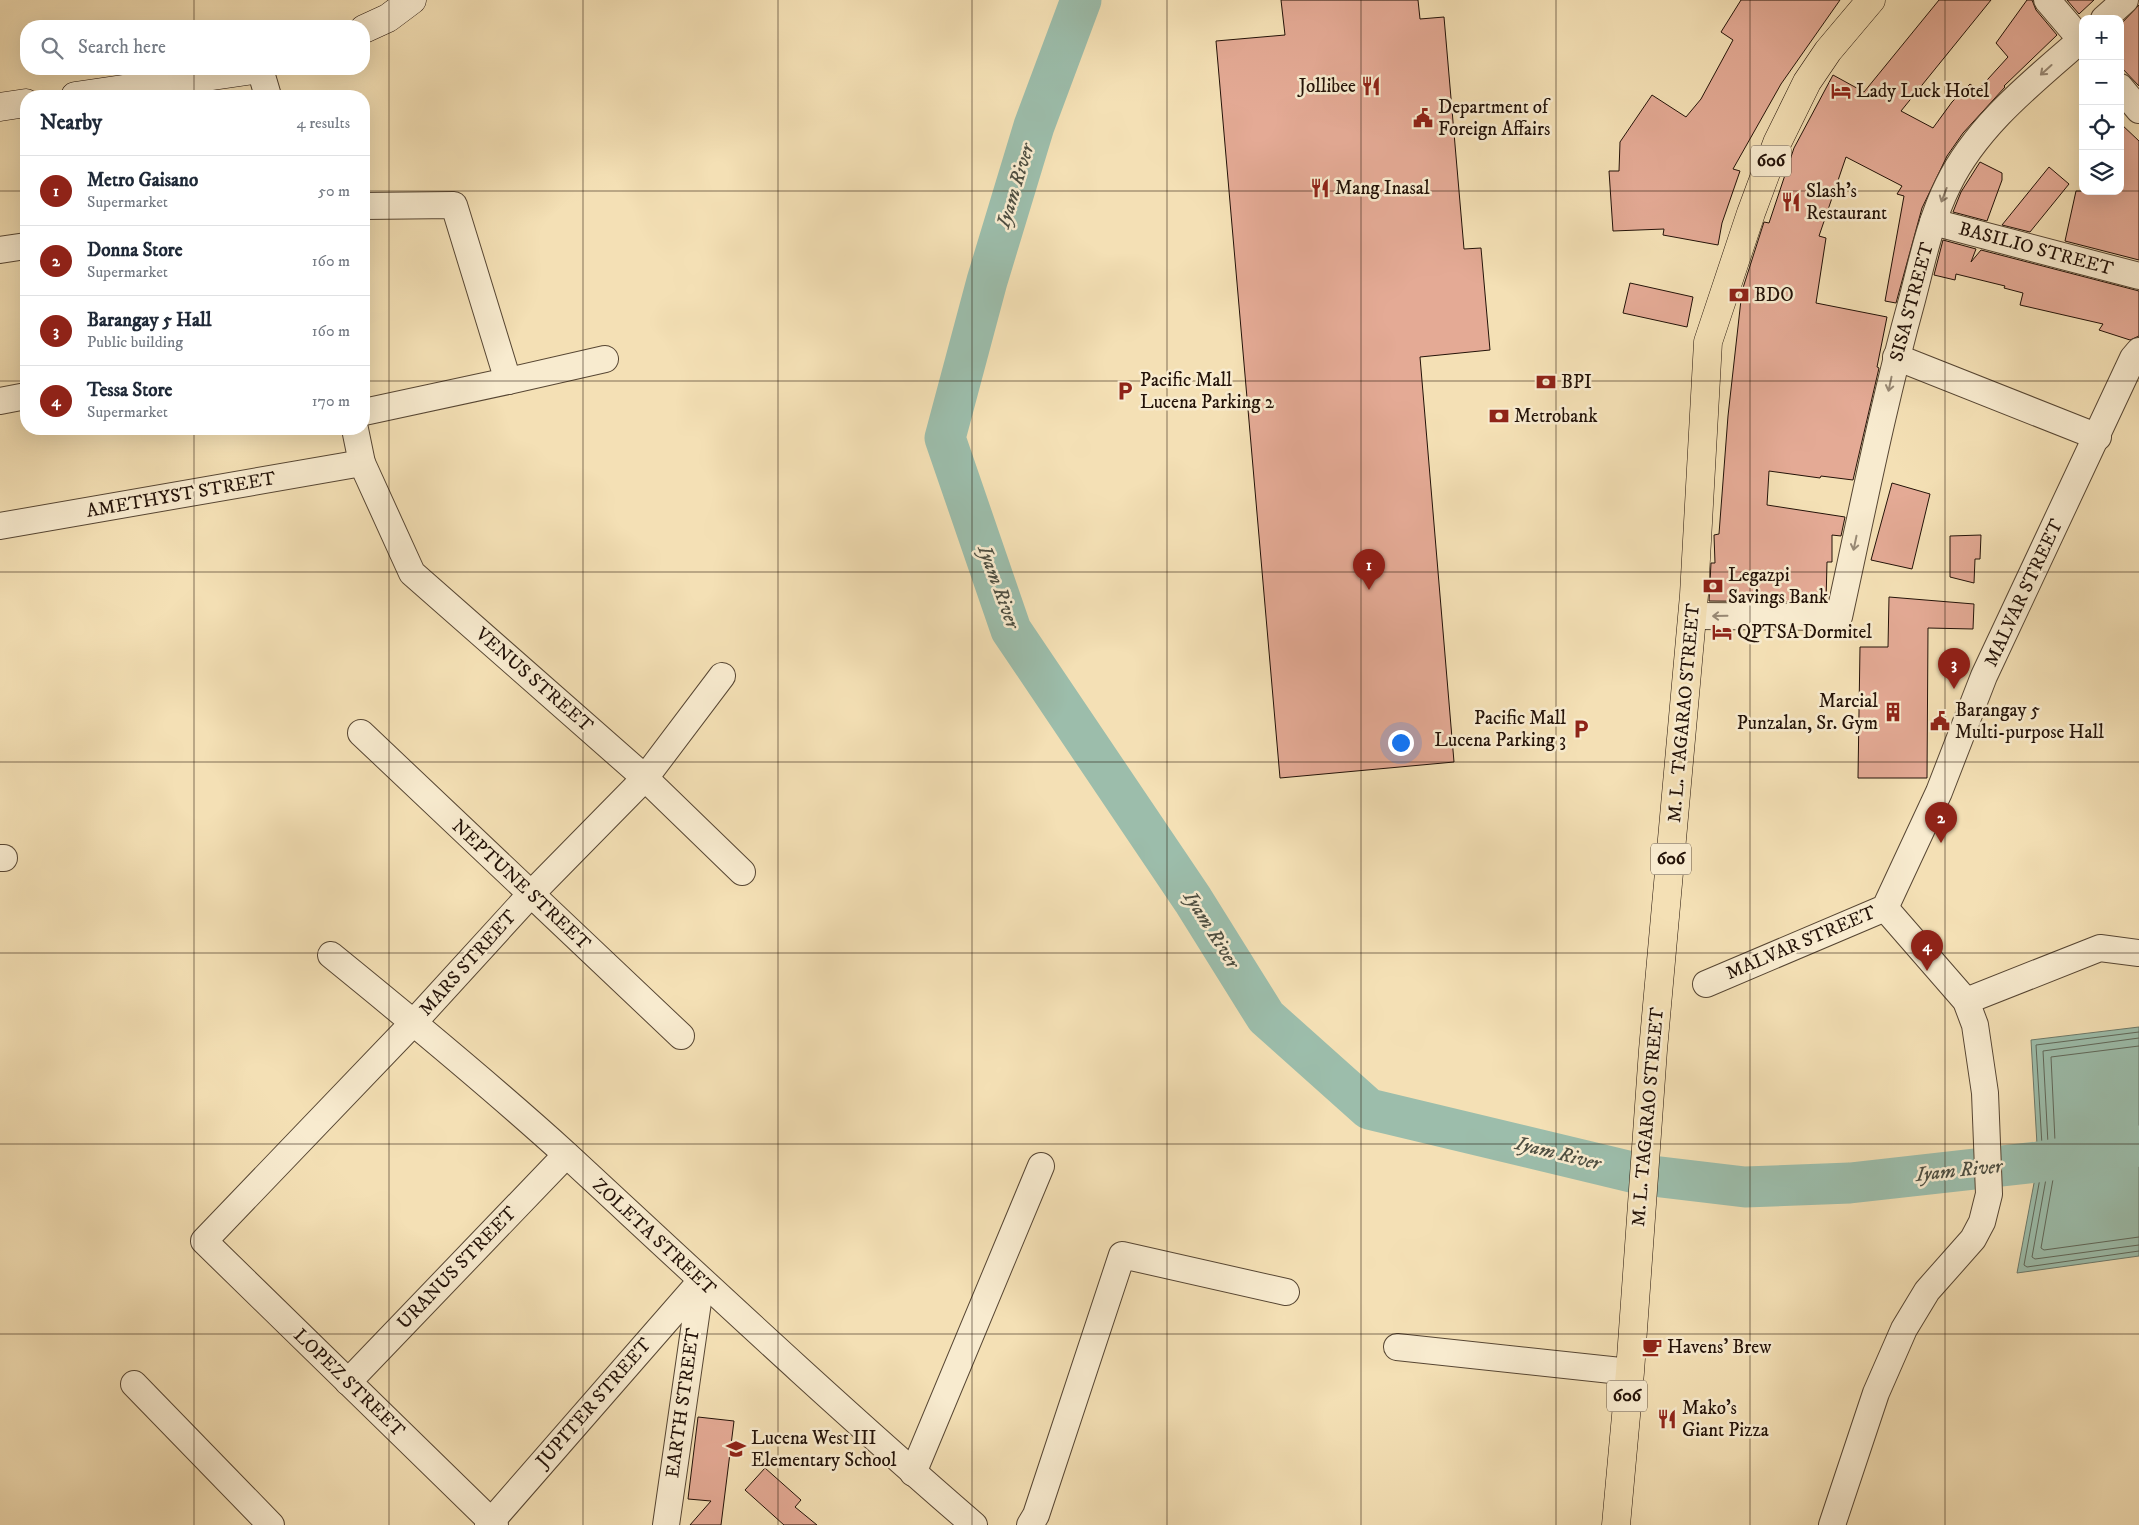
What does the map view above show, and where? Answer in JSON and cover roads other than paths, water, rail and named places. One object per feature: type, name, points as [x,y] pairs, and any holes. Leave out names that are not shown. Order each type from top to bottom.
[{"type":"main road","points":[[370,26],[388,18],[412,0]]},
{"type":"main road","name":"M. L. TAGARAO STREET","points":[[1616,1525],[1630,1372],[1636,1266],[1692,616],[1708,342],[1751,213],[1782,135],[1807,82],[1828,51],[1871,0]]},
{"type":"main road","points":[[116,90],[219,75]]},
{"type":"main road","points":[[0,107],[20,104]]},
{"type":"street","points":[[2047,0],[2079,37]]},
{"type":"street","points":[[2108,15],[2125,0]]},
{"type":"street","name":"SISA STREET","points":[[1692,616],[1838,618],[1896,357],[1933,222],[1948,184],[1974,144],[2018,95],[2079,43]]},
{"type":"street","points":[[262,75],[266,90]]},
{"type":"street","points":[[2124,92],[2139,110]]},
{"type":"street","points":[[370,206],[454,205],[508,381]]},
{"type":"street","name":"BASILIO STREET","points":[[1933,222],[2139,276]]},
{"type":"street","points":[[0,250],[20,247]]},
{"type":"street","name":"MALVAR STREET","points":[[1706,984],[1885,908],[1939,792],[1984,676],[2098,437],[2133,358],[2139,351]]},
{"type":"street","points":[[1896,357],[2098,437]]},
{"type":"street","points":[[370,411],[605,359]]},
{"type":"street","points":[[0,400],[20,397]]},
{"type":"street","name":"VENUS STREET","points":[[356,435],[362,463],[412,573],[645,778],[742,872]]},
{"type":"street","name":"AMETHYST STREET","points":[[0,526],[362,463]]},
{"type":"street","name":"MARS STREET","points":[[204,1241],[414,1022],[530,895],[645,778],[722,676]]},
{"type":"street","name":"NEPTUNE STREET","points":[[361,733],[681,1036]]},
{"type":"street","points":[[1832,1525],[1876,1393],[1904,1329],[1927,1291],[1973,1239],[1982,1222],[1989,1194],[1985,1093],[1975,1025],[1966,1001],[1885,908]]},
{"type":"street","points":[[1966,1001],[2100,948],[2139,953]]},
{"type":"street","name":"ZOLETA STREET","points":[[331,955],[414,1022],[566,1155],[701,1281],[913,1473],[974,1525]]},
{"type":"street","name":"URANUS STREET","points":[[348,1382],[566,1155]]},
{"type":"street","points":[[913,1473],[1041,1166]]},
{"type":"street","name":"LOPEZ STREET","points":[[204,1241],[491,1524]]},
{"type":"street","points":[[1030,1525],[1036,1515],[1122,1255],[1286,1292]]},
{"type":"street","name":"JUPITER STREET","points":[[491,1524],[701,1281]]},
{"type":"street","name":"EARTH STREET","points":[[666,1525],[701,1281]]},
{"type":"street","points":[[1397,1346],[1630,1372]]},
{"type":"street","points":[[134,1384],[271,1525]]},
{"type":"water","points":[[2139,1027],[2139,1256],[2017,1273],[2038,1162],[2031,1040]]},
{"type":"waterway","name":"Iyam River","points":[[1081,0],[1034,126],[987,281],[945,438],[1011,630],[1193,900],[1266,1017],[1369,1109],[1644,1175],[1745,1187],[1850,1183],[2038,1162],[2139,1146]]},
{"type":"place","name":"Jollibee","points":[[1371,86]]},
{"type":"place","name":"Lady Luck Hotel","points":[[1841,91]]},
{"type":"place","name":"Department of Foreign Affairs","points":[[1423,118]]},
{"type":"place","name":"Mang Inasal","points":[[1320,188]]},
{"type":"place","name":"Slash's Restaurant","points":[[1791,202]]},
{"type":"place","name":"BDO","points":[[1739,295]]},
{"type":"place","name":"BPI","points":[[1546,382]]},
{"type":"place","name":"Pacific Mall Lucena Parking 2","points":[[1125,391]]},
{"type":"place","name":"Metrobank","points":[[1499,416]]},
{"type":"place","name":"Legazpi Savings Bank","points":[[1713,586]]},
{"type":"place","name":"Metro Gaisano","points":[[1369,590]]},
{"type":"place","name":"QPTSA Dormitel","points":[[1722,632]]},
{"type":"place","name":"Barangay 5 Hall","points":[[1954,689]]},
{"type":"place","name":"Marcial Punzalan, Sr. Gym","points":[[1893,712]]},
{"type":"place","name":"Barangay 5 Multi-purpose Hall","points":[[1940,721]]},
{"type":"place","name":"Pacific Mall Lucena Parking 3","points":[[1581,729]]},
{"type":"place","name":"Donna Store","points":[[1941,843]]},
{"type":"place","name":"Tessa Store","points":[[1927,971]]},
{"type":"place","name":"Havens' Brew","points":[[1652,1347]]},
{"type":"place","name":"Mako's Giant Pizza","points":[[1667,1419]]},
{"type":"place","name":"Lucena West III Elementary School","points":[[736,1449]]}]
